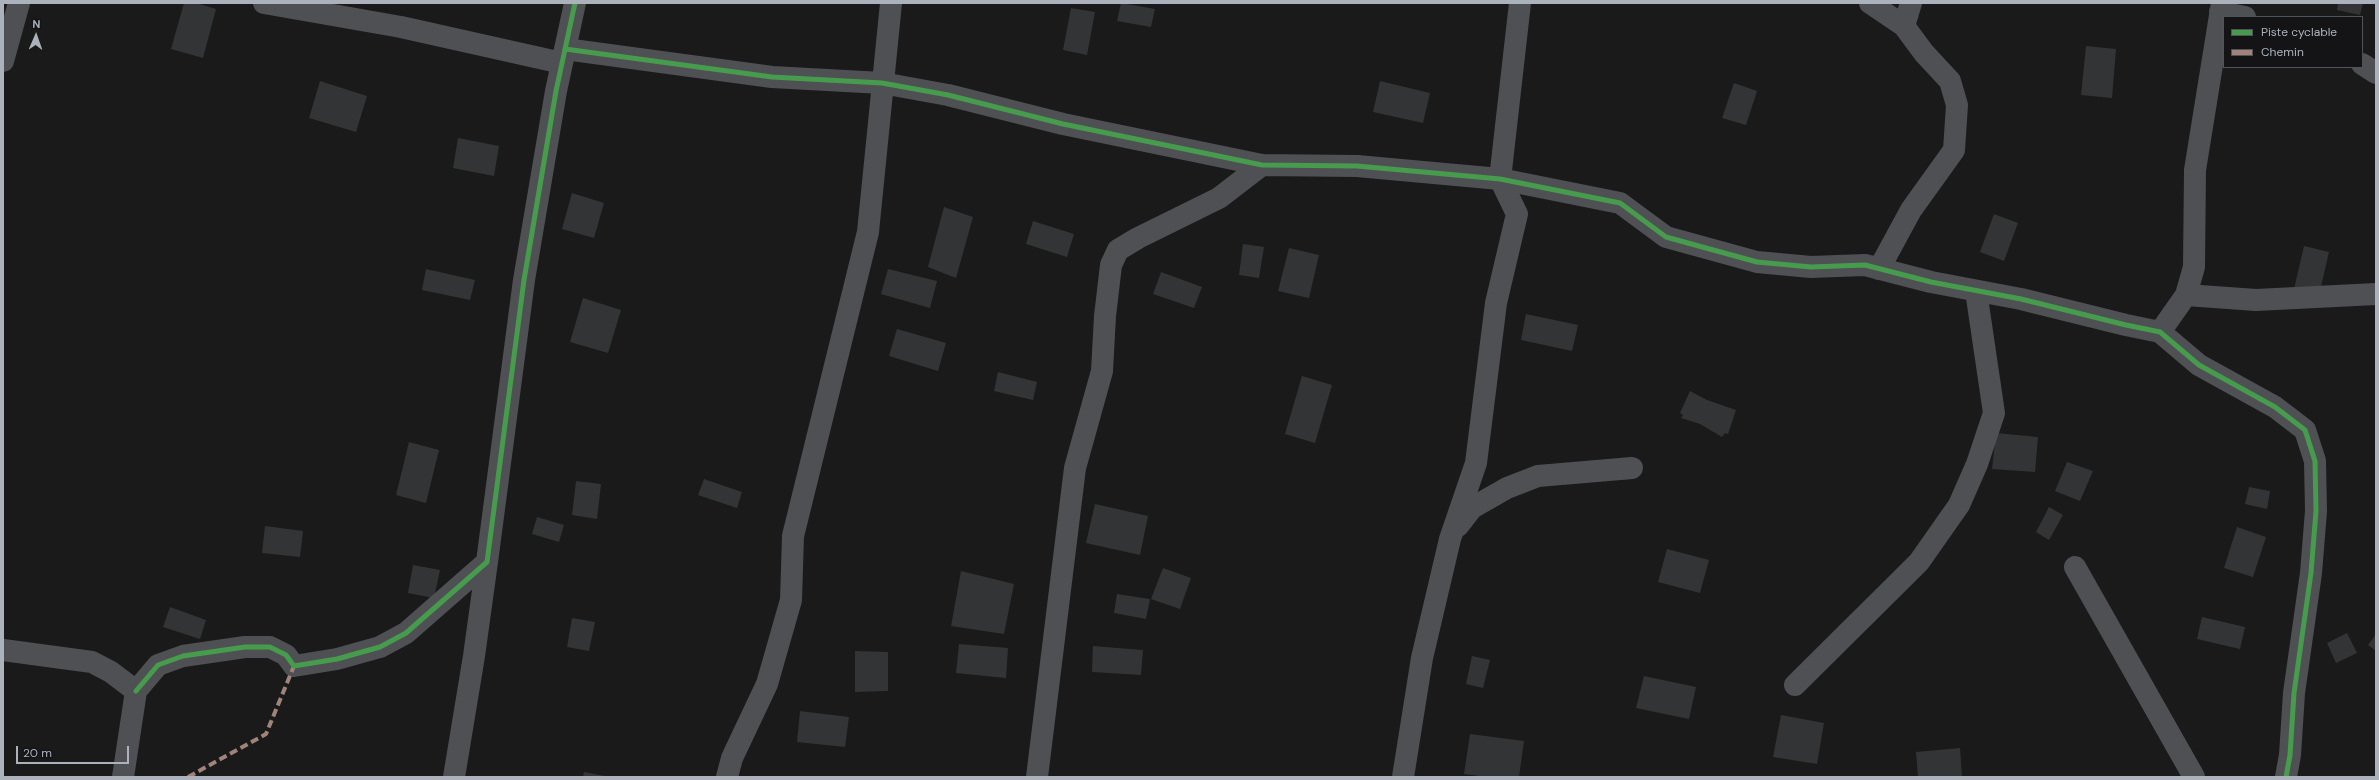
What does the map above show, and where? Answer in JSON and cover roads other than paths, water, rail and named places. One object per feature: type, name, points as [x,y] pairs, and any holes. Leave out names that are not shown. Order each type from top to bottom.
[{"type":"street","points":[[3,61],[19,3]]},
{"type":"street","points":[[264,3],[564,56],[679,62],[772,77],[882,83],[948,95],[1064,124],[1262,165],[1357,166],[1500,179],[1620,203],[1666,237],[1757,262],[1811,267],[1865,265],[2160,332],[2199,365],[2275,407],[2305,430],[2315,461],[2316,511],[2311,573],[2294,693],[2290,755],[2286,777]]},
{"type":"street","points":[[454,777],[474,656],[524,280],[564,56],[575,3]]},
{"type":"street","points":[[1403,777],[1422,658],[1452,535],[1476,464],[1496,303],[1517,214],[1500,179],[1520,3]]},
{"type":"street","points":[[1870,3],[1904,26],[1950,81],[1957,105],[1954,150],[1911,210],[1879,269]]},
{"type":"street","points":[[1904,26],[1911,3]]},
{"type":"street","points":[[727,777],[732,758],[766,684],[791,600],[794,536],[868,232],[882,83],[894,8]]},
{"type":"street","points":[[2160,332],[2186,295],[2194,267],[2195,170],[2221,8],[2242,16]]},
{"type":"street","points":[[2363,65],[2376,74]]},
{"type":"street","points":[[1037,777],[1075,468],[1102,371],[1105,316],[1111,264],[1118,250],[1138,238],[1219,198],[1262,165]]},
{"type":"street","points":[[1795,685],[1919,562],[1960,505],[1977,464],[1994,413],[1976,291]]},
{"type":"street","points":[[2186,295],[2256,300],[2376,294]]},
{"type":"street","points":[[1452,535],[1472,508],[1507,488],[1538,476],[1632,468]]},
{"type":"street","points":[[123,777],[136,691],[158,665],[183,656],[245,647],[270,647],[286,655],[294,666],[337,659],[380,647],[406,633],[487,562]]},
{"type":"street","points":[[2075,567],[2194,777]]},
{"type":"street","points":[[3,650],[92,662],[111,672],[136,691]]}]
